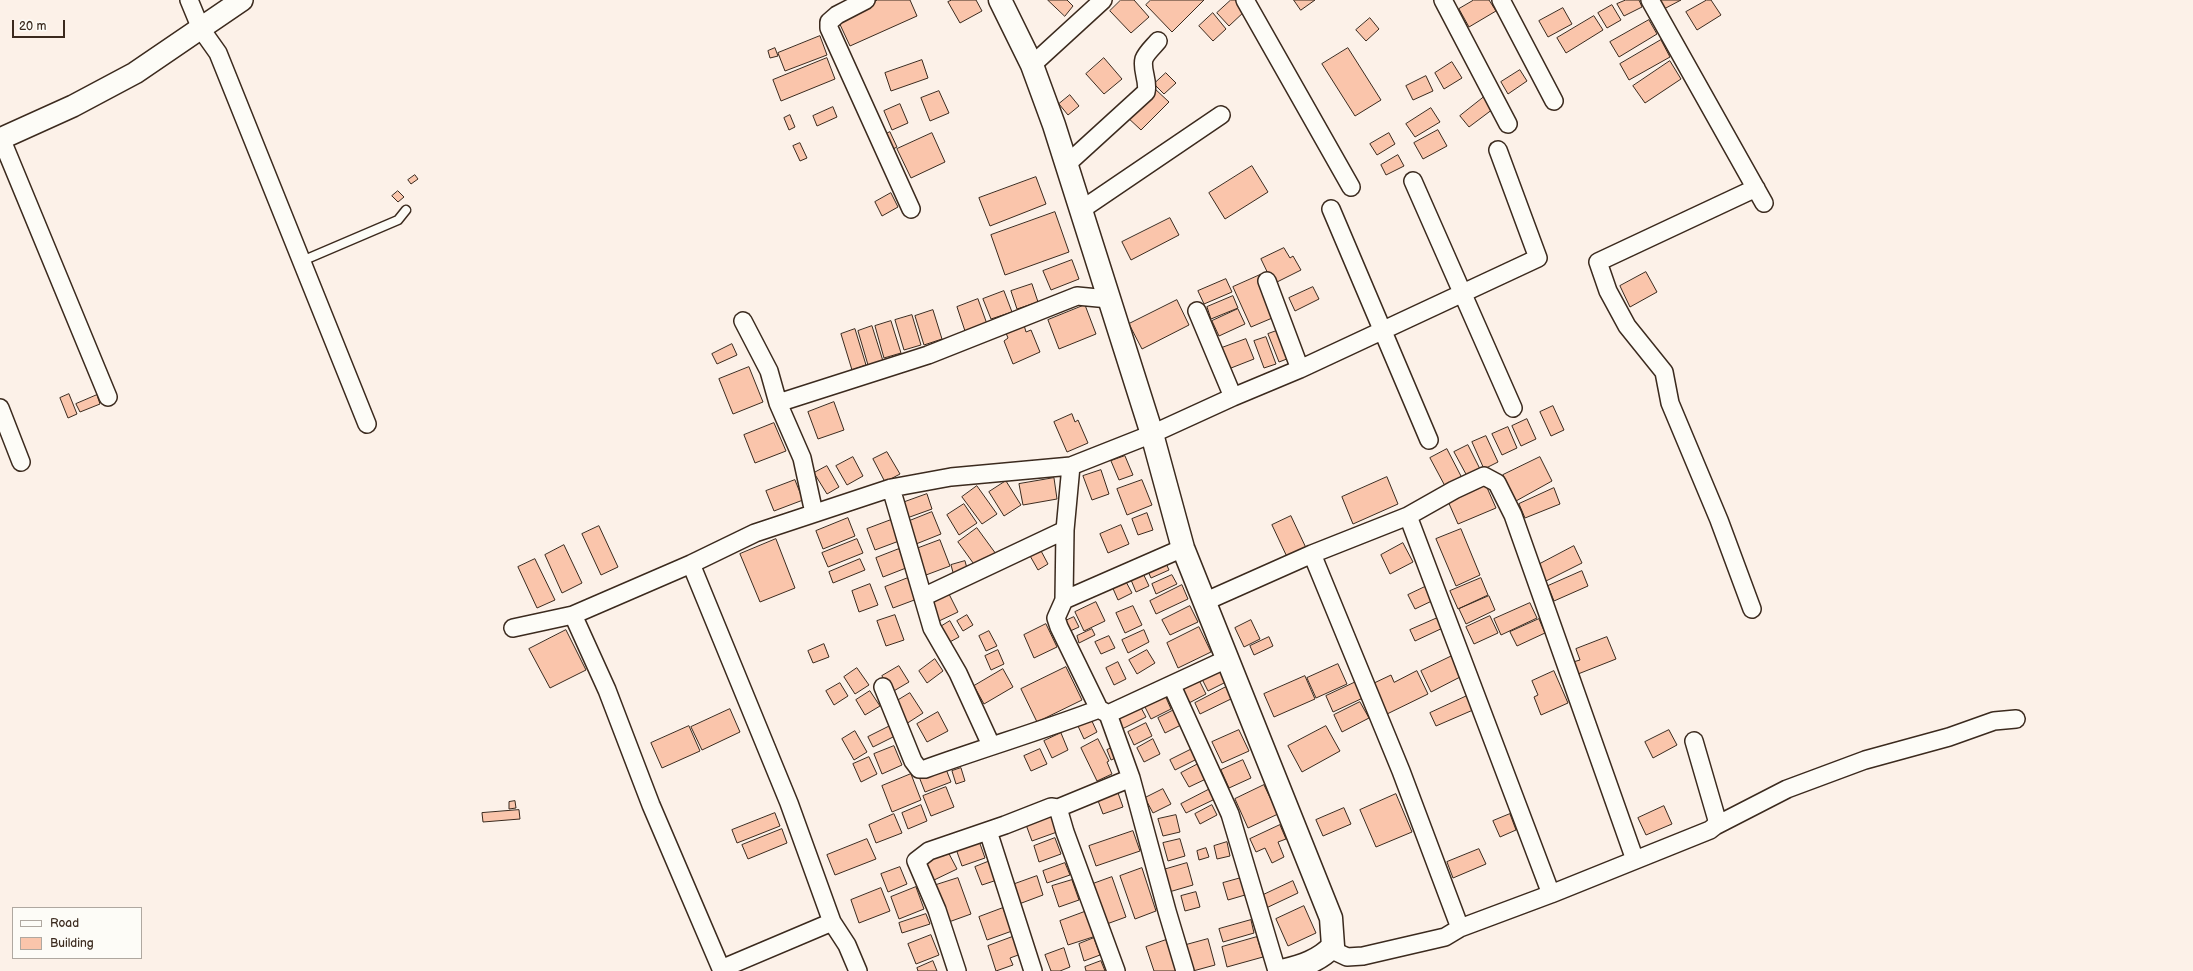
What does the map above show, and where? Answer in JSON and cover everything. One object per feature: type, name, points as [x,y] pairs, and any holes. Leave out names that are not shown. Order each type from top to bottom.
[{"type":"main road","points":[[1000,0],[1032,65],[1067,164],[1152,434],[1183,548],[1204,602],[1229,658],[1296,832],[1326,902],[1333,933],[1333,946],[1307,968],[1282,971]]},
{"type":"street","points":[[189,0],[201,28],[218,53],[367,424]]},
{"type":"street","points":[[108,397],[1,138],[73,106],[135,73],[242,0]]},
{"type":"street","points":[[866,0],[837,15],[829,22],[829,28],[911,209]]},
{"type":"street","points":[[1032,65],[1102,0]]},
{"type":"street","points":[[1245,0],[1351,188]]},
{"type":"street","points":[[1443,0],[1508,124]]},
{"type":"street","points":[[1501,0],[1554,101]]},
{"type":"street","points":[[1650,0],[1764,203]]},
{"type":"street","points":[[1067,164],[1146,92],[1148,86],[1143,65],[1145,58],[1158,41]]},
{"type":"street","points":[[1081,210],[1221,115]]},
{"type":"street","points":[[513,628],[573,615],[691,564],[755,533],[891,488],[951,477],[1071,466],[1152,434],[1233,397],[1300,369],[1538,258],[1498,150]]},
{"type":"street","points":[[1413,181],[1513,408]]},
{"type":"street","points":[[1752,609],[1719,520],[1670,403],[1664,372],[1627,326],[1608,291],[1598,262],[1756,188]]},
{"type":"street","points":[[1331,209],[1429,440]]},
{"type":"street","points":[[1267,281],[1300,369]]},
{"type":"street","points":[[778,403],[928,355],[1077,296],[1109,299]]},
{"type":"street","points":[[1197,311],[1233,397]]},
{"type":"street","points":[[743,321],[769,371],[778,403],[802,458],[814,513]]},
{"type":"street","points":[[0,408],[21,462]]},
{"type":"street","points":[[1071,466],[1065,530],[1064,600],[1056,618],[1059,627],[1103,712],[1131,778],[1185,971]]},
{"type":"street","points":[[1204,602],[1312,554],[1408,516],[1454,490],[1484,476],[1497,484],[1513,515],[1635,860]]},
{"type":"street","points":[[891,488],[932,628],[958,673],[991,745]]},
{"type":"street","points":[[1408,516],[1551,894]]},
{"type":"street","points":[[923,597],[1065,530]]},
{"type":"street","points":[[1064,600],[1183,548]]},
{"type":"street","points":[[1312,554],[1401,771],[1460,928]]},
{"type":"street","points":[[691,564],[789,803],[832,922],[847,945],[858,971]]},
{"type":"street","points":[[573,615],[607,690],[651,805],[722,970],[832,922]]},
{"type":"street","points":[[883,687],[913,761],[919,769],[925,769],[991,745],[1103,712],[1172,686],[1229,658]]},
{"type":"street","points":[[1172,686],[1230,814],[1277,971]]},
{"type":"street","points":[[1330,949],[1347,956],[1363,956],[1445,937],[1460,928],[1551,894],[1710,830],[1787,789],[1865,760],[1949,737],[1994,721],[2016,719]]},
{"type":"street","points":[[1694,741],[1717,820],[1715,826]]},
{"type":"street","points":[[957,971],[937,910],[916,861],[929,851],[988,831],[1051,807],[1058,808],[1131,778]]},
{"type":"street","points":[[1058,808],[1065,832],[1116,971]]},
{"type":"street","points":[[988,831],[1033,971]]},
{"type":"lane","points":[[302,261],[398,220],[406,210]]},
{"type":"building","points":[[878,0],[910,0],[917,16],[850,46],[837,18]]},
{"type":"building","points":[[952,0],[976,0],[982,11],[960,23],[948,2]]},
{"type":"building","points":[[1048,0],[1067,0],[1073,6],[1065,16]]},
{"type":"building","points":[[1121,0],[1134,0],[1149,17],[1131,33],[1110,11]]},
{"type":"building","points":[[1151,0],[1204,0],[1172,32],[1146,5]]},
{"type":"building","points":[[1231,0],[1236,0],[1246,10],[1229,26],[1217,13]]},
{"type":"building","points":[[1294,0],[1315,0],[1301,10]]},
{"type":"building","points":[[1474,0],[1489,0],[1496,11],[1469,27],[1459,9]]},
{"type":"building","points":[[1626,0],[1639,0],[1642,7],[1624,16],[1617,4]]},
{"type":"building","points":[[1658,0],[1681,0],[1664,9]]},
{"type":"building","points":[[1707,0],[1711,0],[1721,15],[1697,30],[1686,12]]},
{"type":"building","points":[[1612,5],[1621,20],[1607,28],[1598,13]]},
{"type":"building","points":[[1563,8],[1572,24],[1548,37],[1539,21]]},
{"type":"building","points":[[1213,13],[1226,29],[1213,41],[1199,26]]},
{"type":"building","points":[[1594,16],[1603,30],[1566,53],[1557,38]]},
{"type":"building","points":[[1370,18],[1379,29],[1366,41],[1356,30]]},
{"type":"building","points":[[1649,20],[1657,34],[1619,57],[1610,42]]},
{"type":"building","points":[[820,36],[827,55],[785,71],[778,53]]},
{"type":"building","points":[[1661,40],[1670,57],[1629,80],[1620,64]]},
{"type":"building","points":[[775,48],[778,56],[770,58],[768,51]]},
{"type":"building","points":[[1348,48],[1381,100],[1355,116],[1322,64]]},
{"type":"building","points":[[827,58],[835,79],[781,101],[773,80]]},
{"type":"building","points":[[1104,58],[1122,79],[1104,94],[1086,74]]},
{"type":"building","points":[[922,60],[928,78],[891,91],[885,73]]},
{"type":"building","points":[[1670,61],[1681,79],[1645,103],[1633,86]]},
{"type":"building","points":[[1452,62],[1462,78],[1444,89],[1435,73]]},
{"type":"building","points":[[1520,70],[1527,81],[1508,94],[1501,82]]},
{"type":"building","points":[[1166,73],[1176,83],[1164,94],[1154,84]]},
{"type":"building","points":[[1426,76],[1433,91],[1413,100],[1406,86]]},
{"type":"building","points":[[1154,88],[1169,102],[1141,130],[1126,116]]},
{"type":"building","points":[[939,91],[949,113],[930,121],[921,98]]},
{"type":"building","points":[[1070,95],[1079,106],[1068,115],[1059,104]]},
{"type":"building","points":[[1484,97],[1493,109],[1469,127],[1460,116]]},
{"type":"building","points":[[900,104],[908,123],[892,130],[884,111]]},
{"type":"building","points":[[833,107],[837,117],[817,126],[813,116]]},
{"type":"building","points":[[1431,108],[1440,122],[1415,137],[1406,124]]},
{"type":"building","points":[[790,115],[795,127],[789,130],[784,118]]},
{"type":"building","points":[[1438,130],[1447,146],[1423,159],[1414,143]]},
{"type":"building","points":[[890,132],[897,147],[889,151],[882,136]]},
{"type":"building","points":[[932,133],[945,162],[911,178],[897,149]]},
{"type":"building","points":[[1389,133],[1395,144],[1377,155],[1370,144]]},
{"type":"building","points":[[800,143],[807,158],[800,161],[793,146]]},
{"type":"building","points":[[1398,155],[1404,166],[1386,175],[1381,165]]},
{"type":"building","points":[[1252,166],[1268,192],[1225,219],[1209,193]]},
{"type":"building","points":[[415,175],[418,179],[411,184],[408,180]]},
{"type":"building","points":[[1036,177],[1046,204],[990,226],[979,198]]},
{"type":"building","points":[[398,191],[404,197],[398,202],[392,196]]},
{"type":"building","points":[[891,193],[898,207],[882,216],[875,202]]},
{"type":"building","points":[[1055,212],[1069,252],[1005,275],[991,235]]},
{"type":"building","points":[[1170,218],[1179,235],[1131,260],[1122,242]]},
{"type":"building","points":[[1284,248],[1290,258],[1293,256],[1301,270],[1273,284],[1261,259]]},
{"type":"building","points":[[1072,260],[1079,279],[1051,290],[1043,271]]},
{"type":"building","points":[[1646,272],[1657,292],[1630,307],[1620,286]]},
{"type":"building","points":[[1260,275],[1277,316],[1251,327],[1233,287]]},
{"type":"building","points":[[1226,279],[1232,292],[1204,304],[1198,291]]},
{"type":"building","points":[[1032,284],[1038,302],[1017,309],[1011,291]]},
{"type":"building","points":[[1313,287],[1319,299],[1295,311],[1289,298]]},
{"type":"building","points":[[1004,291],[1012,312],[991,319],[983,299]]},
{"type":"building","points":[[1233,296],[1238,308],[1211,319],[1207,307]]},
{"type":"building","points":[[978,299],[987,324],[965,331],[957,307]]},
{"type":"building","points":[[1177,300],[1189,325],[1142,349],[1129,324]]},
{"type":"building","points":[[1085,305],[1096,334],[1059,349],[1048,320]]},
{"type":"building","points":[[1238,309],[1245,324],[1219,336],[1212,321]]},
{"type":"building","points":[[933,310],[942,339],[924,345],[915,316]]},
{"type":"building","points":[[912,315],[921,345],[904,350],[895,320]]},
{"type":"building","points":[[891,321],[901,353],[884,358],[875,326]]},
{"type":"building","points":[[1024,325],[1026,332],[1031,330],[1040,352],[1013,364],[1004,341],[1008,338],[1006,333]]},
{"type":"building","points":[[872,326],[883,361],[868,365],[858,331]]},
{"type":"building","points":[[855,329],[866,365],[852,370],[841,334]]},
{"type":"building","points":[[1282,329],[1292,357],[1279,362],[1268,334]]},
{"type":"building","points":[[1266,337],[1276,364],[1264,368],[1254,341]]},
{"type":"building","points":[[1246,339],[1254,359],[1226,370],[1219,349]]},
{"type":"building","points":[[732,344],[737,355],[717,364],[712,354]]},
{"type":"building","points":[[749,367],[763,402],[733,414],[719,379]]},
{"type":"building","points":[[69,394],[77,414],[68,418],[60,398]]},
{"type":"building","points":[[97,395],[100,404],[80,412],[76,404]]},
{"type":"building","points":[[834,402],[844,430],[818,439],[808,412]]},
{"type":"building","points":[[1553,406],[1564,430],[1551,436],[1540,412]]},
{"type":"building","points":[[1072,414],[1075,422],[1078,420],[1088,443],[1067,452],[1054,422]]},
{"type":"building","points":[[1527,419],[1536,439],[1521,446],[1512,426]]},
{"type":"building","points":[[774,423],[786,451],[755,463],[744,435]]},
{"type":"building","points":[[1508,427],[1517,448],[1502,455],[1492,434]]},
{"type":"building","points":[[1486,436],[1498,462],[1484,469],[1472,442]]},
{"type":"building","points":[[1468,445],[1480,469],[1467,476],[1454,452]]},
{"type":"building","points":[[1447,449],[1462,478],[1445,486],[1430,458]]},
{"type":"building","points":[[887,452],[900,474],[885,482],[873,459]]},
{"type":"building","points":[[1125,456],[1133,475],[1119,480],[1111,461]]},
{"type":"building","points":[[853,457],[863,476],[847,485],[836,466]]},
{"type":"building","points":[[1540,457],[1552,481],[1516,501],[1503,475]]},
{"type":"building","points":[[827,466],[839,487],[827,494],[814,473]]},
{"type":"building","points":[[1101,470],[1109,494],[1092,500],[1083,476]]},
{"type":"building","points":[[1387,477],[1398,504],[1353,524],[1342,497]]},
{"type":"building","points":[[1054,478],[1057,499],[1023,505],[1019,484]]},
{"type":"building","points":[[795,480],[803,500],[774,511],[766,491]]},
{"type":"building","points":[[1142,480],[1152,505],[1127,515],[1117,489]]},
{"type":"building","points":[[1006,481],[1021,505],[1004,516],[989,492]]},
{"type":"building","points":[[1485,483],[1496,508],[1458,524],[1447,499]]},
{"type":"building","points":[[977,486],[997,514],[982,524],[962,497]]},
{"type":"building","points":[[1554,488],[1560,504],[1525,518],[1519,504]]},
{"type":"building","points":[[927,494],[932,509],[907,518],[902,503]]},
{"type":"building","points":[[964,504],[977,523],[959,535],[947,515]]},
{"type":"building","points":[[932,512],[941,534],[916,544],[907,522]]},
{"type":"building","points":[[1147,513],[1153,530],[1138,535],[1132,519]]},
{"type":"building","points":[[1291,516],[1307,550],[1288,559],[1272,525]]},
{"type":"building","points":[[848,518],[855,536],[823,549],[816,531]]},
{"type":"building","points":[[891,520],[899,541],[875,550],[867,529]]},
{"type":"building","points":[[1121,525],[1129,544],[1108,553],[1100,534]]},
{"type":"building","points":[[599,526],[618,567],[601,575],[582,534]]},
{"type":"building","points":[[977,528],[996,554],[976,567],[958,542]]},
{"type":"building","points":[[1461,529],[1480,575],[1456,586],[1436,539]]},
{"type":"building","points":[[776,539],[795,588],[760,602],[740,554]]},
{"type":"building","points":[[857,539],[863,553],[828,567],[822,553]]},
{"type":"building","points":[[940,540],[950,566],[926,575],[916,549]]},
{"type":"building","points":[[1403,543],[1413,562],[1390,574],[1381,555]]},
{"type":"building","points":[[564,545],[582,583],[562,593],[545,555]]},
{"type":"building","points":[[1574,546],[1582,563],[1546,581],[1538,565]]},
{"type":"building","points":[[899,549],[906,568],[883,577],[876,558]]},
{"type":"building","points":[[1040,549],[1048,564],[1038,570],[1029,554]]},
{"type":"building","points":[[535,559],[555,600],[537,608],[518,567]]},
{"type":"building","points":[[860,559],[865,570],[833,583],[829,572]]},
{"type":"building","points":[[1164,559],[1169,570],[1151,578],[1146,567]]},
{"type":"building","points":[[965,561],[968,572],[954,576],[951,565]]},
{"type":"building","points":[[1141,569],[1149,586],[1136,592],[1129,575]]},
{"type":"building","points":[[1582,571],[1588,586],[1554,601],[1548,586]]},
{"type":"building","points":[[1172,575],[1177,584],[1156,594],[1152,584]]},
{"type":"building","points":[[908,578],[917,599],[893,608],[885,587]]},
{"type":"building","points":[[1124,578],[1132,593],[1118,600],[1111,584]]},
{"type":"building","points":[[1481,578],[1488,595],[1458,609],[1450,591]]},
{"type":"building","points":[[870,584],[878,605],[859,612],[852,591]]},
{"type":"building","points":[[1182,585],[1188,599],[1156,614],[1150,601]]},
{"type":"building","points":[[1429,585],[1436,599],[1415,609],[1408,595]]},
{"type":"building","points":[[949,594],[958,612],[939,621],[930,603]]},
{"type":"building","points":[[1489,596],[1495,610],[1466,624],[1459,609]]},
{"type":"building","points":[[1096,602],[1105,621],[1084,631],[1075,612]]},
{"type":"building","points":[[1530,603],[1537,618],[1501,635],[1494,619]]},
{"type":"building","points":[[1133,606],[1142,625],[1125,633],[1116,613]]},
{"type":"building","points":[[1190,606],[1198,622],[1170,635],[1162,620]]},
{"type":"building","points":[[895,615],[904,640],[886,646],[877,621]]},
{"type":"building","points":[[967,615],[973,625],[963,631],[957,621]]},
{"type":"building","points":[[1442,616],[1447,626],[1415,641],[1410,630]]},
{"type":"building","points":[[1490,616],[1498,633],[1474,644],[1466,627]]},
{"type":"building","points":[[1074,617],[1079,627],[1068,632],[1063,622]]},
{"type":"building","points":[[1539,619],[1545,633],[1517,646],[1510,632]]},
{"type":"building","points":[[1251,620],[1260,639],[1244,647],[1235,628]]},
{"type":"building","points":[[950,621],[959,637],[946,644],[937,629]]},
{"type":"building","points":[[1046,624],[1057,647],[1034,658],[1024,635]]},
{"type":"building","points":[[1199,627],[1211,652],[1178,668],[1167,643]]},
{"type":"building","points":[[1092,629],[1095,635],[1079,643],[1077,636]]},
{"type":"building","points":[[566,630],[586,670],[550,688],[529,649]]},
{"type":"building","points":[[1144,630],[1149,642],[1128,653],[1122,640]]},
{"type":"building","points":[[989,631],[997,646],[986,651],[979,636]]},
{"type":"building","points":[[1109,636],[1115,648],[1101,654],[1095,642]]},
{"type":"building","points":[[1269,637],[1273,646],[1254,655],[1250,646]]},
{"type":"building","points":[[1607,637],[1616,659],[1578,674],[1573,662],[1580,660],[1576,649]]},
{"type":"building","points":[[824,644],[829,657],[813,663],[808,651]]},
{"type":"building","points":[[998,650],[1004,664],[991,670],[985,656]]},
{"type":"building","points":[[1147,650],[1155,663],[1137,674],[1129,660]]},
{"type":"building","points":[[1452,656],[1462,676],[1431,692],[1421,671]]},
{"type":"building","points":[[935,659],[943,671],[927,683],[919,671]]},
{"type":"building","points":[[1118,662],[1126,679],[1114,685],[1106,668]]},
{"type":"building","points":[[1338,664],[1347,684],[1316,698],[1307,678]]},
{"type":"building","points":[[899,666],[909,682],[892,692],[882,676]]},
{"type":"building","points":[[1066,667],[1082,700],[1037,722],[1021,689]]},
{"type":"building","points":[[857,668],[869,685],[855,694],[844,677]]},
{"type":"building","points":[[1219,668],[1226,682],[1208,691],[1201,677]]},
{"type":"building","points":[[1003,669],[1013,687],[984,704],[974,686]]},
{"type":"building","points":[[1417,671],[1428,694],[1387,714],[1372,684],[1391,675],[1394,682]]},
{"type":"building","points":[[1554,671],[1568,703],[1541,715],[1534,697],[1538,695],[1532,681]]},
{"type":"building","points":[[1305,676],[1315,699],[1274,717],[1264,694]]},
{"type":"building","points":[[1198,678],[1206,694],[1189,703],[1181,687]]},
{"type":"building","points":[[1358,681],[1365,697],[1333,712],[1326,696]]},
{"type":"building","points":[[840,683],[848,696],[834,705],[826,691]]},
{"type":"building","points":[[1228,686],[1233,698],[1200,714],[1195,703]]},
{"type":"building","points":[[870,691],[880,706],[865,715],[856,700]]},
{"type":"building","points":[[910,693],[923,713],[906,724],[892,704]]},
{"type":"building","points":[[1164,693],[1171,709],[1151,719],[1143,703]]},
{"type":"building","points":[[1467,696],[1473,710],[1436,726],[1430,713]]},
{"type":"building","points":[[1360,702],[1369,718],[1342,732],[1334,715]]},
{"type":"building","points":[[1139,704],[1146,717],[1122,729],[1115,716]]},
{"type":"building","points":[[730,709],[740,732],[702,750],[691,727]]},
{"type":"building","points":[[1174,710],[1181,725],[1165,733],[1158,718]]},
{"type":"building","points":[[938,712],[948,731],[927,742],[917,724]]},
{"type":"building","points":[[1091,719],[1097,732],[1084,739],[1078,726]]},
{"type":"building","points":[[1146,723],[1152,736],[1134,745],[1128,732]]},
{"type":"building","points":[[689,726],[700,751],[662,768],[651,743]]},
{"type":"building","points":[[890,726],[895,736],[873,747],[868,737]]},
{"type":"building","points":[[1326,726],[1340,751],[1302,772],[1288,746]]},
{"type":"building","points":[[1239,730],[1249,751],[1222,763],[1212,742]]},
{"type":"building","points":[[1669,730],[1677,745],[1653,758],[1645,742]]},
{"type":"building","points":[[855,731],[867,752],[854,760],[842,739]]},
{"type":"building","points":[[1061,733],[1068,750],[1052,758],[1044,741]]},
{"type":"building","points":[[1098,739],[1109,761],[1107,762],[1112,774],[1097,781],[1081,748]]},
{"type":"building","points":[[1153,739],[1160,754],[1144,762],[1137,748]]},
{"type":"building","points":[[894,746],[902,765],[882,774],[874,754]]},
{"type":"building","points":[[1114,747],[1118,757],[1111,760],[1107,750]]},
{"type":"building","points":[[1194,748],[1199,758],[1175,770],[1170,760]]},
{"type":"building","points":[[1040,749],[1047,764],[1031,771],[1024,756]]},
{"type":"building","points":[[869,757],[877,774],[861,782],[853,764]]},
{"type":"building","points":[[1243,760],[1251,778],[1229,788],[1221,770]]},
{"type":"building","points":[[1200,763],[1208,778],[1189,787],[1181,773]]},
{"type":"building","points":[[944,764],[951,782],[925,792],[918,774]]},
{"type":"building","points":[[961,768],[965,781],[956,784],[952,771]]},
{"type":"building","points":[[911,774],[921,800],[892,812],[882,786]]},
{"type":"building","points":[[1264,785],[1278,814],[1248,828],[1235,799]]},
{"type":"building","points":[[946,787],[954,807],[931,816],[923,796]]},
{"type":"building","points":[[1163,789],[1171,804],[1153,813],[1145,798]]},
{"type":"building","points":[[1210,789],[1215,799],[1186,813],[1181,804]]},
{"type":"building","points":[[1117,790],[1123,807],[1103,814],[1097,798]]},
{"type":"building","points":[[1396,794],[1412,832],[1376,847],[1360,810]]},
{"type":"building","points":[[515,801],[516,808],[509,809],[509,802]]},
{"type":"building","points":[[921,805],[927,821],[908,829],[902,813]]},
{"type":"building","points":[[1212,805],[1217,815],[1200,824],[1195,814]]},
{"type":"building","points":[[1664,806],[1672,824],[1646,835],[1638,818]]},
{"type":"building","points":[[1344,808],[1351,824],[1323,836],[1316,820]]},
{"type":"building","points":[[519,810],[520,819],[483,822],[482,813]]},
{"type":"building","points":[[775,813],[780,826],[737,843],[732,830]]},
{"type":"building","points":[[1051,813],[1057,832],[1032,841],[1025,822]]},
{"type":"building","points":[[894,814],[902,833],[876,843],[869,825]]},
{"type":"building","points":[[1510,814],[1516,830],[1500,837],[1493,821]]},
{"type":"building","points":[[1176,815],[1180,832],[1163,836],[1158,819]]},
{"type":"building","points":[[1280,825],[1286,839],[1278,842],[1284,857],[1272,863],[1265,848],[1256,852],[1250,839]]},
{"type":"building","points":[[782,829],[787,843],[748,859],[742,845]]},
{"type":"building","points":[[1133,831],[1140,851],[1096,866],[1089,846]]},
{"type":"building","points":[[978,838],[985,858],[962,866],[955,846]]},
{"type":"building","points":[[1055,838],[1061,854],[1039,862],[1034,846]]},
{"type":"building","points":[[867,839],[876,859],[835,875],[827,855]]},
{"type":"building","points":[[1180,839],[1185,856],[1168,861],[1163,843]]},
{"type":"building","points":[[1227,842],[1230,856],[1217,859],[1214,846]]},
{"type":"building","points":[[946,848],[957,869],[932,881],[922,861]]},
{"type":"building","points":[[1206,848],[1209,857],[1199,860],[1197,851]]},
{"type":"building","points":[[1479,849],[1486,864],[1453,878],[1447,862]]},
{"type":"building","points":[[990,861],[997,880],[982,885],[975,867]]},
{"type":"building","points":[[1065,863],[1070,875],[1047,883],[1043,871]]},
{"type":"building","points":[[1187,863],[1193,885],[1169,892],[1163,870]]},
{"type":"building","points":[[900,867],[907,884],[888,892],[881,874]]},
{"type":"building","points":[[1142,868],[1156,911],[1135,919],[1120,876]]},
{"type":"building","points":[[1037,876],[1043,895],[1019,904],[1012,885]]},
{"type":"building","points":[[1112,877],[1126,917],[1104,925],[1090,885]]},
{"type":"building","points":[[958,878],[971,914],[946,923],[933,886]]},
{"type":"building","points":[[1241,878],[1245,895],[1228,900],[1223,883]]},
{"type":"building","points":[[1072,880],[1079,900],[1059,907],[1052,886]]},
{"type":"building","points":[[1293,881],[1298,893],[1264,909],[1259,897]]},
{"type":"building","points":[[916,887],[924,909],[899,919],[891,897]]},
{"type":"building","points":[[881,888],[890,911],[859,923],[851,900]]},
{"type":"building","points":[[1196,892],[1200,907],[1185,911],[1181,896]]},
{"type":"building","points":[[1304,906],[1316,933],[1288,946],[1276,919]]},
{"type":"building","points":[[1003,908],[1012,931],[987,940],[979,917]]},
{"type":"building","points":[[1087,911],[1096,936],[1068,945],[1060,921]]},
{"type":"building","points":[[926,914],[930,924],[902,933],[899,923]]},
{"type":"building","points":[[1251,920],[1254,933],[1223,942],[1219,929]]},
{"type":"building","points":[[931,935],[939,955],[916,964],[908,944]]},
{"type":"building","points":[[1015,936],[1021,954],[1010,958],[1013,965],[996,971],[988,946]]},
{"type":"building","points":[[1257,937],[1263,957],[1227,967],[1222,947]]},
{"type":"building","points":[[1094,938],[1100,955],[1084,961],[1079,944]]},
{"type":"building","points":[[1208,939],[1215,965],[1193,971],[1186,945]]},
{"type":"building","points":[[1166,940],[1177,971],[1154,971],[1146,947]]},
{"type":"building","points":[[1064,948],[1070,967],[1060,971],[1051,971],[1045,955]]},
{"type":"building","points":[[933,961],[937,971],[918,971],[917,968]]},
{"type":"building","points":[[1101,961],[1105,971],[1086,971],[1085,967]]}]
